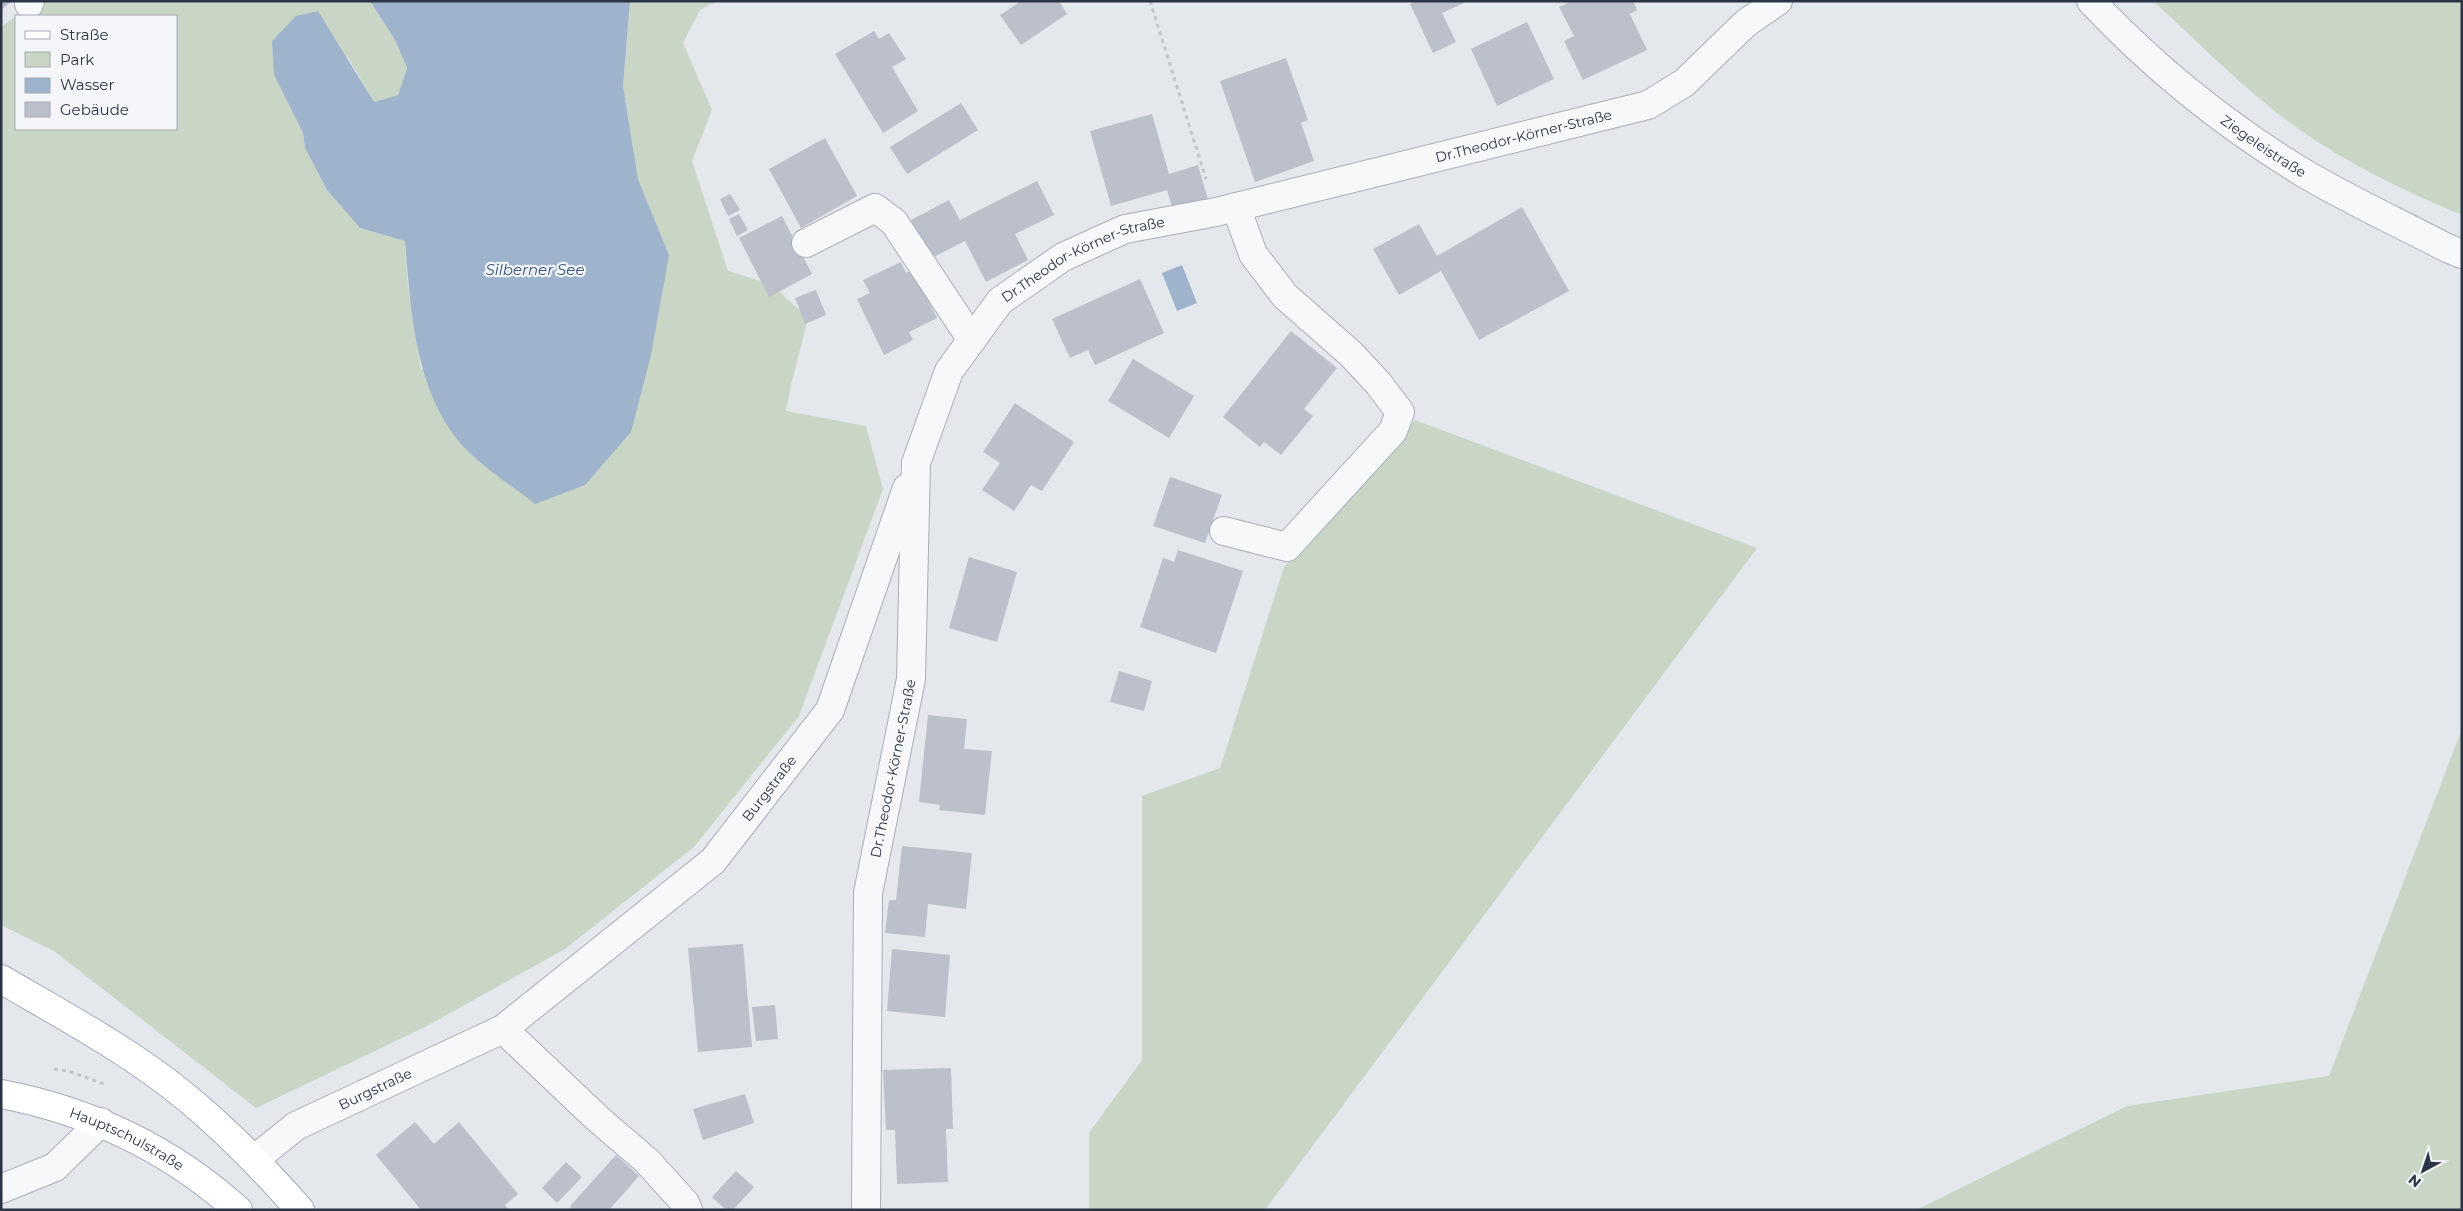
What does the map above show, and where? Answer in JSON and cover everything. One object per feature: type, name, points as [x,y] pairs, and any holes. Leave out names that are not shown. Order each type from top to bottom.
[{"type":"main road","points":[[1,979],[127,1054],[186,1097],[255,1159],[300,1210]]},
{"type":"main road","name":"Hauptschulstraße","points":[[1,1094],[39,1101],[101,1122],[161,1152],[212,1187],[238,1210]]},
{"type":"street","name":"Dr.Theodor-Körner-Straße","points":[[866,1210],[868,893],[911,679],[916,463],[949,372],[1000,301],[1064,257],[1125,228],[1226,209],[1648,105],[1684,82],[1746,23],[1778,1]]},
{"type":"street","name":"Ziegeleistraße","points":[[2091,1],[2122,34],[2215,113],[2303,173],[2462,254]]},
{"type":"street","points":[[806,243],[875,208],[894,222],[972,340]]},
{"type":"street","points":[[1224,531],[1287,547],[1393,431],[1400,412],[1378,384],[1350,354],[1285,296],[1253,254],[1226,209]]},
{"type":"street","name":"Burgstraße","points":[[255,1159],[296,1126],[503,1029],[713,860],[830,710],[916,463]]},
{"type":"street","points":[[503,1029],[590,1112],[647,1162],[685,1203],[688,1210]]},
{"type":"street","points":[[1,1189],[55,1167],[101,1122]]},
{"type":"path","points":[[1150,1],[1226,209]]},
{"type":"green space","points":[[42,1],[370,1],[395,40],[407,68],[398,95],[374,103],[348,57],[274,75],[303,133],[305,148],[327,190],[360,228],[405,241],[408,286],[421,370],[669,255],[638,179],[623,86],[630,1],[717,1],[700,10],[683,43],[712,110],[692,161],[728,271],[771,284],[808,318],[786,411],[866,426],[883,489],[799,716],[694,847],[565,949],[425,1027],[256,1108],[54,951],[1,925],[1,27],[15,17],[15,130],[178,130],[178,15],[19,15]]},
{"type":"green space","points":[[2153,1],[2462,1],[2462,215],[2363,169],[2316,141],[2272,109]]},
{"type":"green space","points":[[1415,420],[1757,548],[1265,1210],[1089,1210],[1089,1133],[1142,1060],[1142,796],[1220,768],[1284,567]]},
{"type":"green space","points":[[2462,729],[2462,1210],[1916,1210],[2127,1106],[2329,1076]]},
{"type":"water","name":"Silberner See","points":[[370,1],[630,1],[623,86],[638,179],[669,255],[651,355],[631,432],[585,485],[535,504],[479,462],[453,434],[438,409],[427,383],[419,355],[410,297],[405,241],[360,228],[327,190],[305,148],[303,133],[274,75],[272,41],[296,16],[318,11],[374,102],[398,95],[407,68],[395,40]]},
{"type":"water","points":[[1182,265],[1197,303],[1177,311],[1162,273]]},
{"type":"building","points":[[1,1],[12,1],[1,10]]},
{"type":"building","points":[[1021,1],[1059,1],[1067,14],[1021,45],[1000,15]]},
{"type":"building","points":[[1417,1],[1463,1],[1464,3],[1442,13],[1456,42],[1433,53],[1410,4]]},
{"type":"building","points":[[1571,1],[1633,1],[1637,10],[1630,14],[1647,50],[1583,80],[1564,41],[1574,36],[1559,7]]},
{"type":"building","points":[[1527,22],[1554,79],[1497,106],[1471,49]]},
{"type":"building","points":[[874,31],[879,39],[889,33],[906,59],[892,67],[918,111],[883,133],[835,54]]},
{"type":"building","points":[[1286,58],[1308,120],[1301,123],[1314,161],[1255,182],[1220,81]]},
{"type":"building","points":[[961,103],[978,130],[907,174],[890,147]]},
{"type":"building","points":[[1152,114],[1169,174],[1198,165],[1209,203],[1174,213],[1167,190],[1111,206],[1090,131]]},
{"type":"building","points":[[825,138],[857,196],[801,228],[769,169]]},
{"type":"building","points":[[1037,181],[1054,215],[1015,234],[1028,260],[986,282],[965,241],[930,259],[911,220],[949,200],[960,220]]},
{"type":"building","points":[[730,194],[740,210],[728,216],[720,199]]},
{"type":"building","points":[[1522,207],[1569,291],[1479,340],[1441,271],[1399,295],[1373,249],[1419,224],[1437,256]]},
{"type":"building","points":[[739,214],[748,230],[737,236],[729,219]]},
{"type":"building","points":[[782,216],[812,274],[769,297],[739,238]]},
{"type":"building","points":[[901,262],[906,273],[913,270],[937,318],[909,332],[913,340],[884,355],[857,299],[870,293],[863,280]]},
{"type":"building","points":[[1140,279],[1164,333],[1095,365],[1088,350],[1070,358],[1052,319]]},
{"type":"building","points":[[816,290],[826,315],[805,324],[795,298]]},
{"type":"building","points":[[1291,331],[1337,368],[1304,409],[1313,416],[1281,455],[1264,442],[1260,447],[1223,417]]},
{"type":"building","points":[[1133,359],[1194,396],[1169,438],[1108,401]]},
{"type":"building","points":[[1015,403],[1074,442],[1042,491],[1031,485],[1014,511],[982,490],[1000,463],[983,452]]},
{"type":"building","points":[[1170,477],[1222,495],[1205,543],[1153,526]]},
{"type":"building","points":[[1178,550],[1243,571],[1216,653],[1140,627],[1163,558],[1174,562]]},
{"type":"building","points":[[969,557],[1017,572],[997,642],[949,628]]},
{"type":"building","points":[[1119,671],[1152,681],[1144,711],[1110,702]]},
{"type":"building","points":[[928,715],[967,719],[964,749],[992,751],[985,815],[939,810],[940,805],[919,802]]},
{"type":"building","points":[[902,846],[972,853],[966,909],[928,904],[925,937],[885,933],[889,900],[896,900]]},
{"type":"building","points":[[743,944],[752,1047],[698,1052],[688,948]]},
{"type":"building","points":[[892,949],[950,955],[945,1017],[887,1011]]},
{"type":"building","points":[[775,1005],[778,1039],[756,1041],[752,1007]]},
{"type":"building","points":[[951,1068],[953,1129],[946,1129],[948,1182],[897,1184],[895,1130],[886,1130],[883,1070]]},
{"type":"building","points":[[745,1094],[754,1123],[703,1140],[693,1109]]},
{"type":"building","points":[[415,1122],[434,1144],[459,1122],[518,1194],[505,1205],[509,1210],[421,1210],[376,1155]]},
{"type":"building","points":[[616,1155],[639,1176],[609,1210],[570,1210],[571,1205]]},
{"type":"building","points":[[566,1162],[582,1177],[557,1203],[542,1188]]},
{"type":"building","points":[[736,1171],[754,1187],[733,1210],[726,1210],[712,1197]]}]
